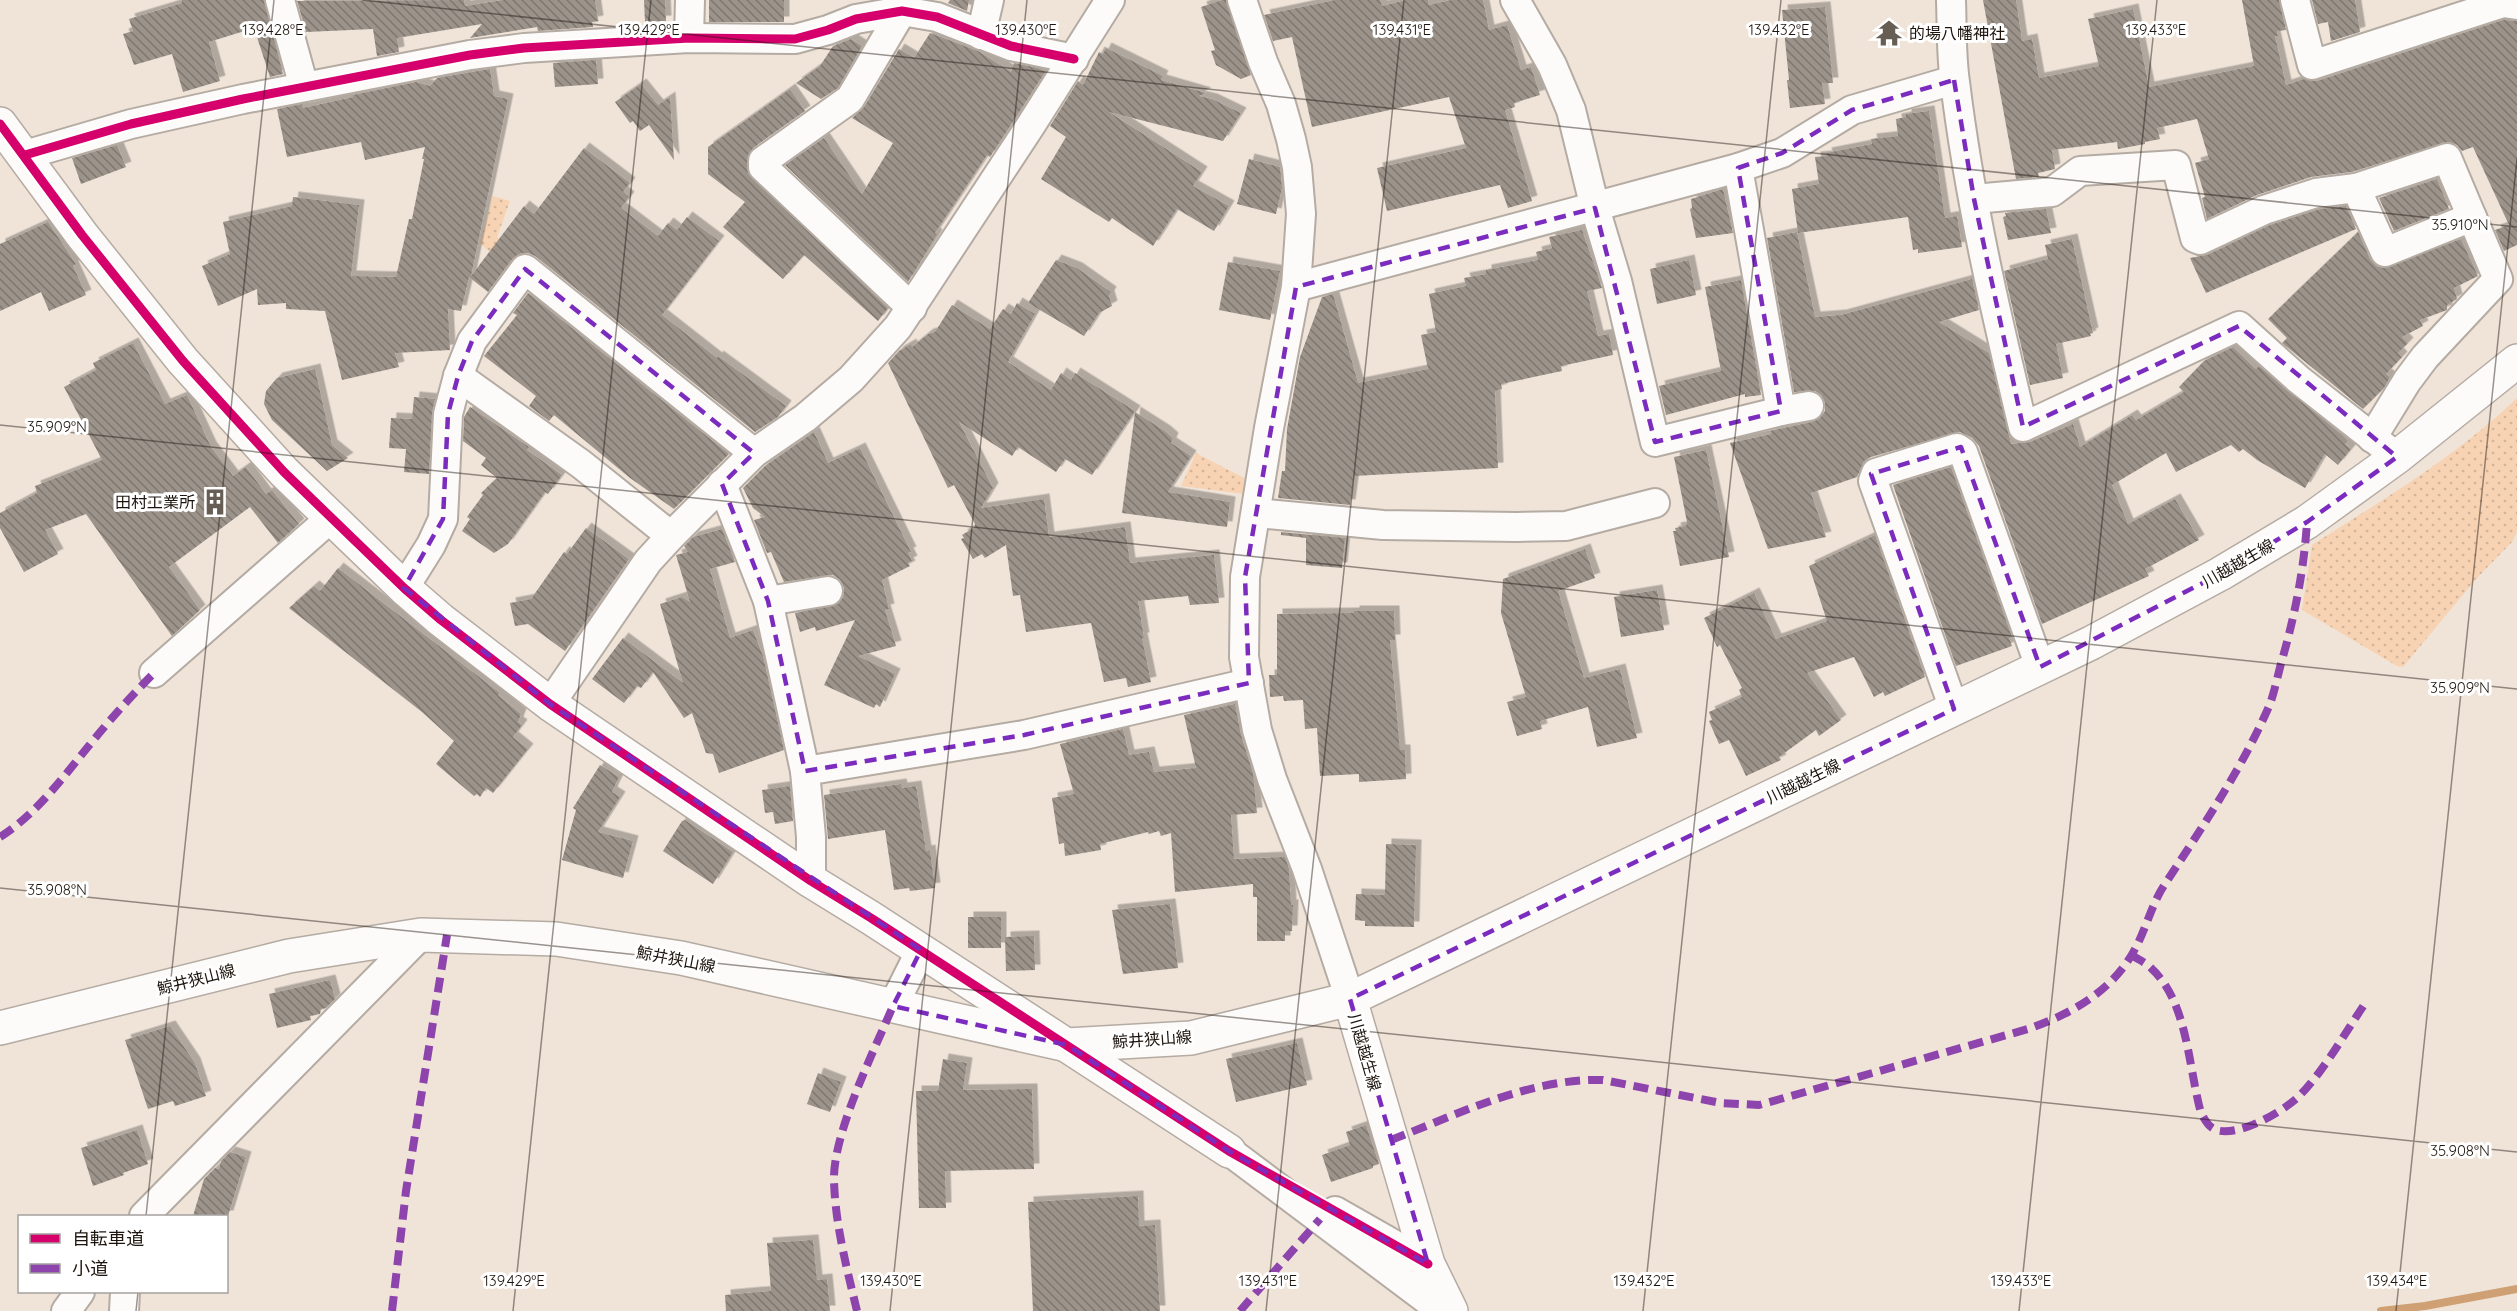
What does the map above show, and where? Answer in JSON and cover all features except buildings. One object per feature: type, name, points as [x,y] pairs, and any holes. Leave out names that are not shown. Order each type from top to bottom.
[{"type":"main road","points":[[8,136],[82,235],[183,361],[284,472],[404,588],[441,620],[550,704],[811,881],[1229,1151]]},
{"type":"main road","name":"川越越生線","points":[[1451,1311],[1428,1264],[1350,999],[2091,643],[2220,574],[2307,522],[2385,448],[2517,361]]},
{"type":"main road","name":"鯨井狭山線","points":[[0,1028],[289,956],[421,935],[556,939],[681,958],[1067,1045],[1191,1038],[1350,999]]},
{"type":"street","points":[[280,0],[304,87]]},
{"type":"street","points":[[689,38],[690,0]]},
{"type":"street","points":[[981,35],[989,0]]},
{"type":"street","points":[[550,704],[648,561],[671,536],[754,453],[804,418],[851,379],[898,327],[1074,59],[1110,0]]},
{"type":"street","points":[[1242,0],[1263,62],[1281,105],[1297,167],[1301,214],[1296,287],[1269,428],[1245,577],[1244,657],[1257,730],[1272,779],[1307,869],[1350,999]]},
{"type":"street","points":[[1515,0],[1564,89],[1595,208],[1617,280],[1655,442],[1809,406]]},
{"type":"street","points":[[1951,0],[1954,80],[1974,199],[2001,335],[2023,427],[2239,326],[2298,379],[2385,448],[2407,381],[2425,357],[2507,272],[2472,217],[2447,158],[2356,188],[2316,193],[2275,206],[2200,240],[2195,238],[2176,165],[2080,171],[2052,192],[1974,199]]},
{"type":"street","points":[[2295,0],[2312,65],[2503,3],[2517,5]]},
{"type":"street","points":[[8,136],[131,124],[304,87],[488,53],[689,38],[795,39],[828,30],[856,9],[902,11],[937,17],[1011,46],[1074,59]]},
{"type":"street","points":[[902,11],[850,99],[763,161],[763,167],[912,308]]},
{"type":"street","points":[[1296,287],[1738,168],[1782,153],[1852,110],[1954,80]]},
{"type":"street","points":[[1738,168],[1781,411]]},
{"type":"street","points":[[2356,188],[2385,252],[2472,217]]},
{"type":"street","points":[[404,588],[431,545],[443,519],[448,414],[458,376],[472,341],[525,269],[754,453]]},
{"type":"street","points":[[458,376],[581,464],[671,536]]},
{"type":"street","points":[[1954,709],[1874,481],[1876,473],[1957,448],[1963,452],[2040,667]]},
{"type":"street","points":[[722,484],[768,602],[805,771],[811,837],[811,881]]},
{"type":"street","points":[[1257,513],[1383,525],[1566,526],[1655,503]]},
{"type":"street","points":[[154,673],[332,517]]},
{"type":"street","points":[[768,602],[828,591]]},
{"type":"street","points":[[805,771],[1024,735],[1249,682]]},
{"type":"street","points":[[145,1215],[421,935]]},
{"type":"street","points":[[893,1006],[921,950]]},
{"type":"street","points":[[1229,1151],[1428,1264]]},
{"type":"street","points":[[1229,1151],[1442,1311]]},
{"type":"street","points":[[66,1311],[79,1293]]},
{"type":"street","points":[[124,1311],[125,1293]]},
{"type":"highlighted area","points":[[1954,80],[1974,199],[2023,427],[2239,326],[2397,457],[2307,522],[2220,574],[2040,667],[1961,447],[1871,474],[1954,709],[1350,999],[1428,1264],[1229,1151],[1067,1045],[893,1006],[921,950],[550,704],[404,588],[443,519],[448,414],[458,376],[472,341],[525,269],[754,453],[722,484],[768,601],[805,771],[1024,735],[1249,683],[1245,577],[1296,287],[1595,208],[1655,442],[1781,411],[1738,168],[1782,153],[1852,110]]},
{"type":"shaded area","points":[[493,196],[510,201],[497,237],[527,260],[517,272],[480,244]]},
{"type":"shaded area","points":[[2517,398],[2517,532],[2512,542],[2476,579],[2403,667],[2397,666],[2302,610],[2312,545],[2444,459]]},
{"type":"shaded area","points":[[1196,453],[1246,479],[1244,494],[1181,486]]},
{"type":"waterway","points":[[2381,1311],[2425,1306],[2517,1289]]},
{"type":"marked path","points":[[1391,1140],[1468,1109],[1521,1091],[1575,1081],[1603,1080],[1721,1103],[1759,1105],[2028,1029],[2060,1016],[2089,999],[2103,989],[2126,964],[2135,949],[2160,891],[2248,751],[2270,704],[2295,609],[2304,557],[2307,522]]},
{"type":"marked path","points":[[0,837],[25,818],[47,796],[111,719],[154,673]]},
{"type":"marked path","points":[[392,1311],[406,1191],[447,935]]},
{"type":"marked path","points":[[2131,955],[2151,968],[2173,998],[2185,1036],[2201,1113],[2209,1125],[2216,1130],[2236,1130],[2247,1127],[2280,1111],[2296,1099],[2323,1067],[2364,1005]]},
{"type":"marked path","points":[[857,1311],[837,1213],[835,1161],[847,1116],[893,1006]]},
{"type":"marked path","points":[[1240,1311],[1320,1219]]},
{"type":"cycle path","points":[[25,155],[131,124],[243,99],[470,55],[524,48],[689,38],[795,39],[856,19],[902,11],[937,17],[1011,46],[1074,59]]},
{"type":"cycle path","points":[[0,124],[82,235],[183,361],[284,472],[404,588],[441,620],[550,704],[811,881],[1229,1151],[1428,1264]]},
{"type":"place","name":"的場八幡神社","points":[[1889,33]]},
{"type":"place","name":"田村工業所","points":[[215,502]]}]
